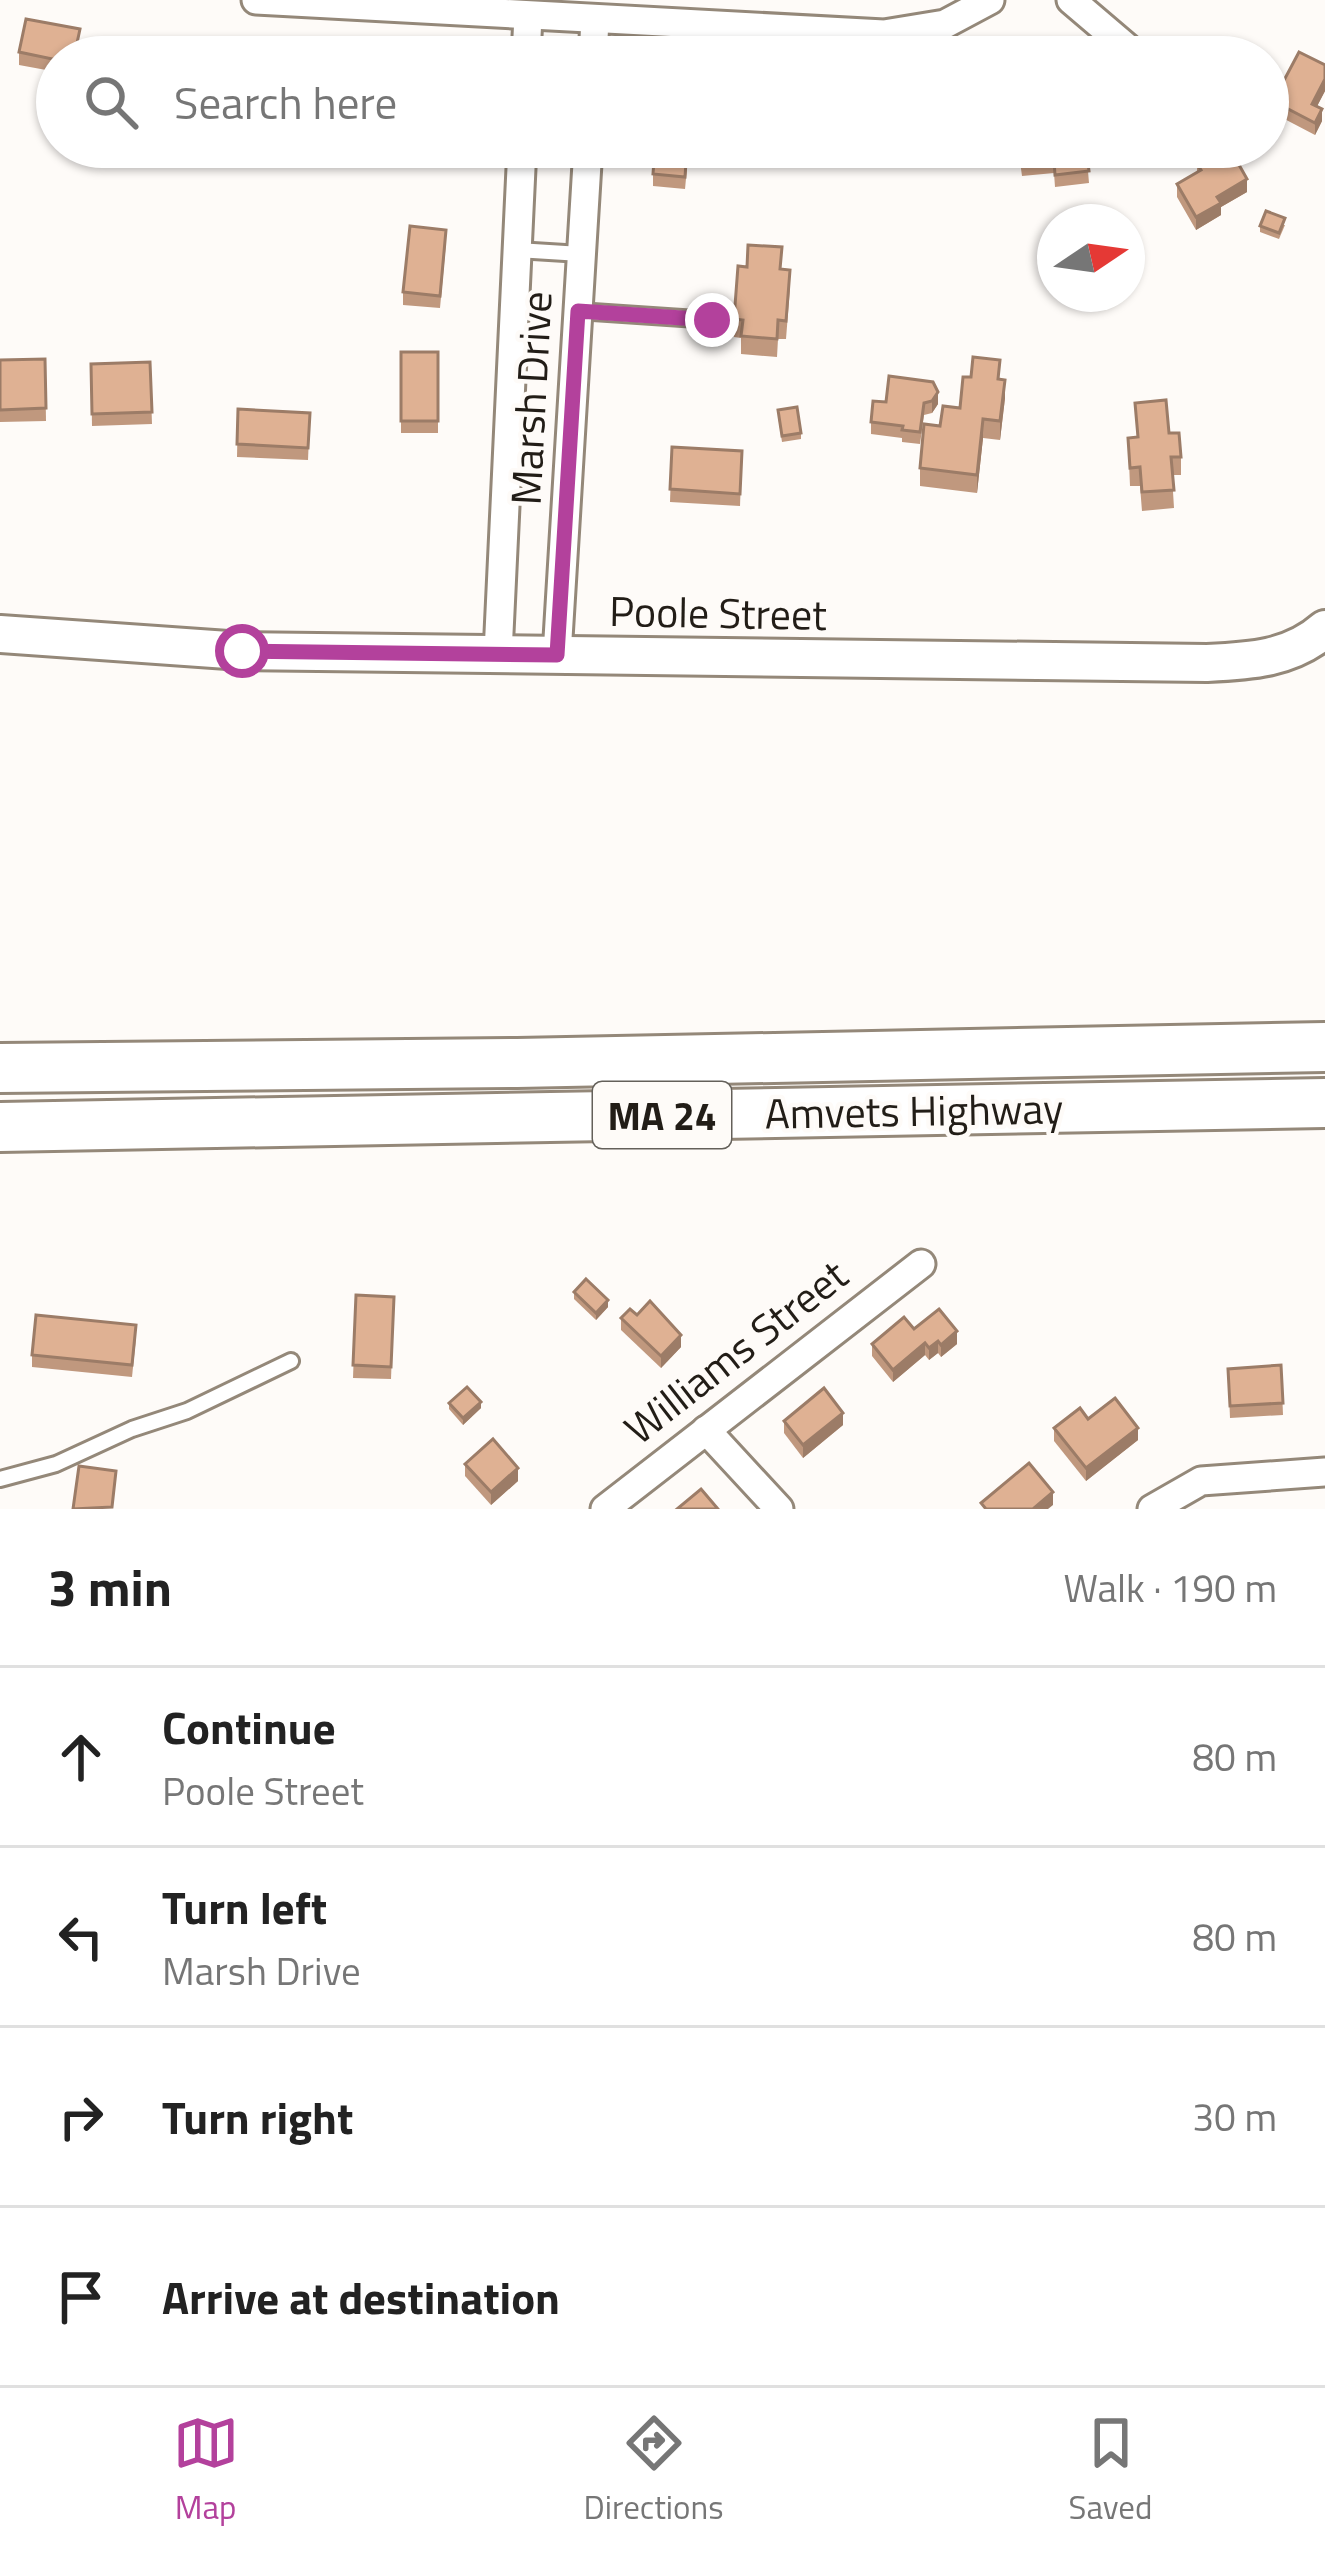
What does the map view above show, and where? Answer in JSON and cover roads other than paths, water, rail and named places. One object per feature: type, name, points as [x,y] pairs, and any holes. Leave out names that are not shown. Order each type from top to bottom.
[{"type":"highway","name":"Amvets Highway","points":[[0,1068],[1325,1047]]},
{"type":"highway","name":"Amvets Highway","points":[[0,1127],[1325,1103]]},
{"type":"street","points":[[256,0],[904,33],[945,24],[990,0]]},
{"type":"street","points":[[1071,0],[1113,36]]},
{"type":"street","points":[[527,36],[528,16]]},
{"type":"street","points":[[594,36],[595,20]]},
{"type":"street","name":"Marsh Drive","points":[[498,654],[521,168]]},
{"type":"street","name":"Marsh Drive","points":[[557,655],[587,168]]},
{"type":"street","name":"Poole Street","points":[[0,634],[242,651],[1207,663],[1268,658],[1291,651],[1325,629]]},
{"type":"street","name":"Williams Street","points":[[605,1509],[921,1264]]},
{"type":"street","points":[[706,1430],[779,1509]]},
{"type":"street","points":[[1152,1509],[1201,1481],[1325,1472]]},
{"type":"lane","points":[[517,250],[581,254]]},
{"type":"lane","points":[[578,311],[712,320]]},
{"type":"lane","points":[[0,1479],[56,1464],[132,1429],[187,1411],[291,1360]]}]
